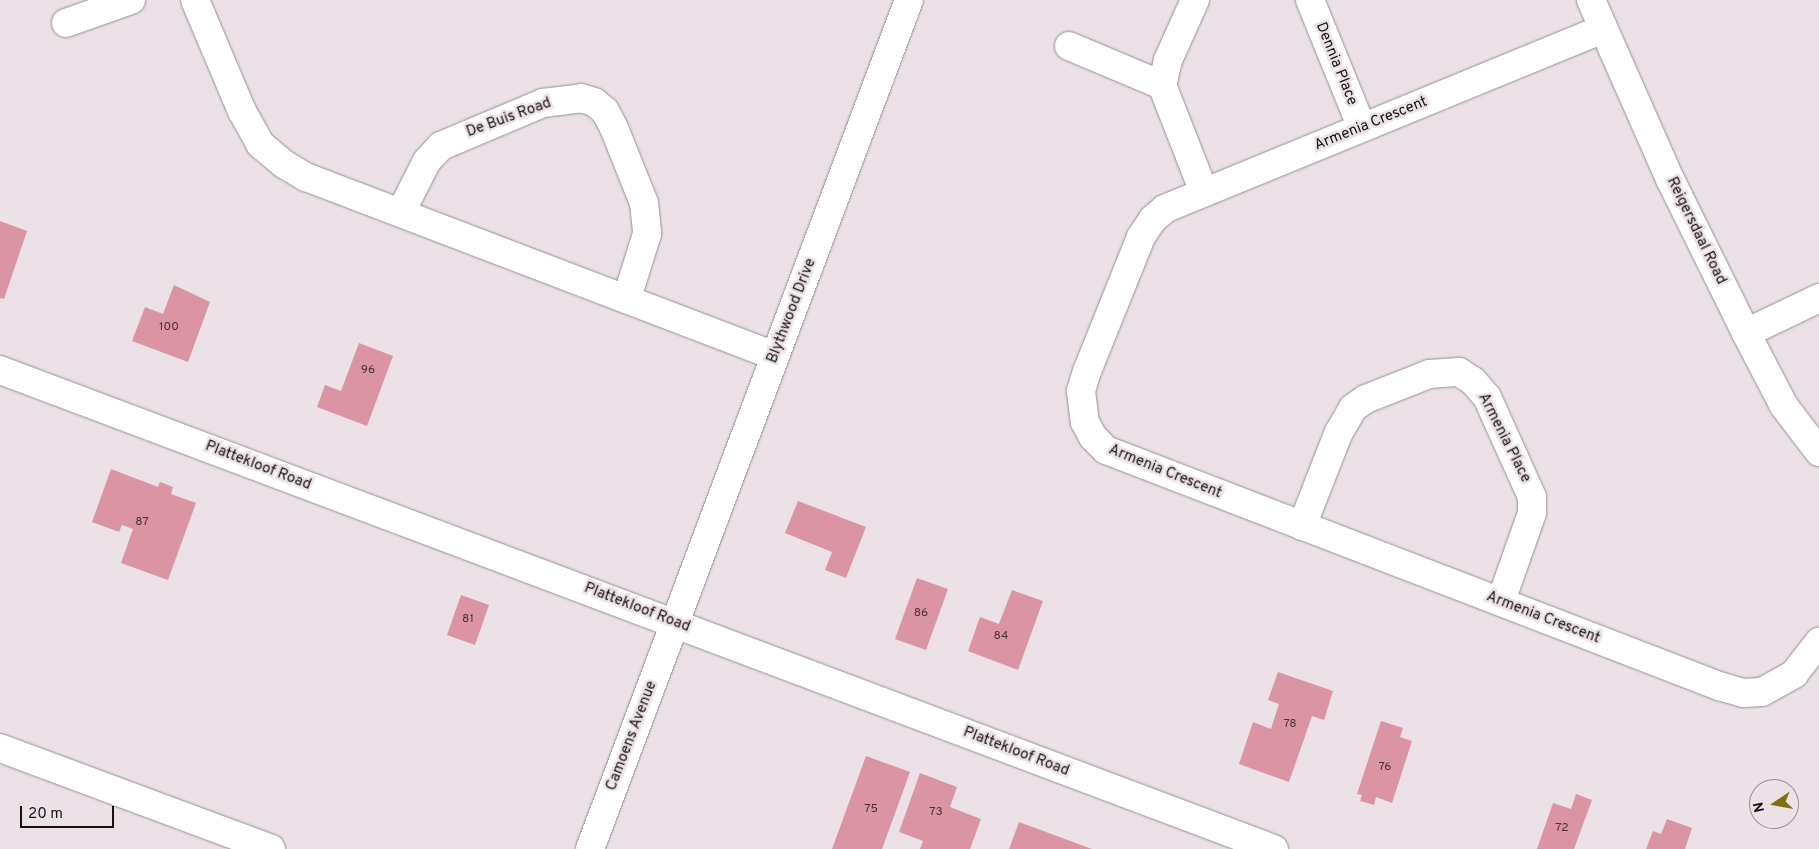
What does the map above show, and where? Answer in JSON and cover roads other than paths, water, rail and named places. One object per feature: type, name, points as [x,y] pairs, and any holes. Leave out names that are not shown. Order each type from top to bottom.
[{"type":"street","points":[[66,23],[131,0]]},
{"type":"street","points":[[195,0],[242,111],[260,144],[284,164],[306,177],[775,356]]},
{"type":"street","name":"Blythwood Drive","points":[[675,622],[909,0]]},
{"type":"street","points":[[1196,0],[1168,60],[1162,85],[1204,192]]},
{"type":"street","name":"Dennia Place","points":[[1310,0],[1362,128]]},
{"type":"street","name":"Reigersdaal Road","points":[[1591,0],[1670,179],[1746,333],[1784,406],[1819,452]]},
{"type":"street","name":"Armenia Crescent","points":[[1603,29],[1165,209],[1153,219],[1141,237],[1087,370],[1081,391],[1081,410],[1093,437],[1106,450],[1719,686],[1743,693],[1762,692],[1780,684],[1794,674],[1819,642]]},
{"type":"street","points":[[1069,46],[1162,85]]},
{"type":"street","name":"De Buis Road","points":[[401,212],[427,161],[441,146],[543,103],[564,99],[594,102],[605,110],[614,128],[644,203],[647,234],[627,298]]},
{"type":"street","points":[[1746,333],[1819,298]]},
{"type":"street","name":"Plattekloof Road","points":[[0,370],[675,622],[1274,849]]},
{"type":"street","name":"Armenia Place","points":[[1302,526],[1338,434],[1353,408],[1366,399],[1429,374],[1459,372],[1473,381],[1487,397],[1532,497],[1532,513],[1501,601]]},
{"type":"street","name":"Camoens Avenue","points":[[590,849],[675,622]]},
{"type":"street","points":[[0,748],[270,849]]}]
